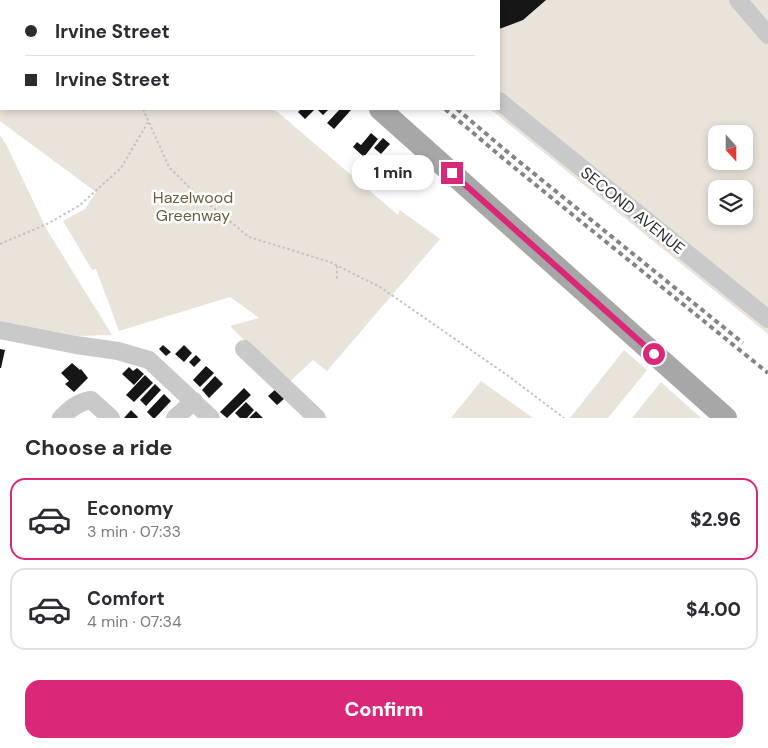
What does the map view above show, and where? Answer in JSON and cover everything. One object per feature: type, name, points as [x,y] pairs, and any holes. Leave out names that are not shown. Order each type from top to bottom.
[{"type":"main road","points":[[381,110],[726,418]]},
{"type":"street","points":[[738,0],[768,36]]},
{"type":"street","name":"SECOND AVENUE","points":[[500,102],[768,319]]},
{"type":"street","points":[[0,330],[118,351],[149,360],[211,418]]},
{"type":"street","points":[[244,349],[318,418]]},
{"type":"street","points":[[61,418],[74,406],[91,400],[111,418]]},
{"type":"street","points":[[175,418],[194,401]]},
{"type":"path","points":[[143,110],[169,167],[192,190],[249,237],[330,262],[380,287],[507,375],[564,418]]},
{"type":"path","points":[[0,244],[47,224],[80,204],[120,168],[148,121]]},
{"type":"path","points":[[337,266],[337,281]]},
{"type":"green space","points":[[500,0],[768,0],[768,334],[491,110],[500,110]]},
{"type":"green space","name":"Hazelwood Greenway","points":[[0,110],[275,110],[398,215],[400,210],[440,239],[327,371],[313,360],[288,383],[230,326],[259,318],[230,297],[119,331],[96,269],[92,270],[63,221],[85,209],[96,192],[0,121]]},
{"type":"green space","points":[[0,135],[47,230],[112,335],[77,336],[0,321]]},
{"type":"green space","points":[[624,350],[647,370],[608,418],[570,418]]},
{"type":"green space","points":[[481,381],[533,418],[451,418]]},
{"type":"green space","points":[[661,382],[701,418],[632,418]]},
{"type":"building","points":[[500,0],[546,0],[523,20],[500,29]]},
{"type":"building","points":[[300,110],[314,110],[305,119],[298,112]]},
{"type":"building","points":[[318,110],[328,110],[323,115]]},
{"type":"building","points":[[339,110],[351,110],[334,129],[327,123]]},
{"type":"building","points":[[371,133],[378,139],[364,157],[353,147],[357,142],[361,145]]},
{"type":"building","points":[[383,138],[390,144],[381,154],[374,148]]},
{"type":"building","points":[[163,345],[171,352],[166,356],[159,349]]},
{"type":"building","points":[[184,345],[192,353],[184,362],[175,354]]},
{"type":"building","points":[[0,349],[5,350],[1,368],[0,368]]},
{"type":"building","points":[[196,355],[201,360],[194,367],[189,362]]},
{"type":"building","points":[[72,363],[81,369],[88,378],[74,392],[65,384],[69,381],[61,373]]},
{"type":"building","points":[[206,366],[214,373],[200,387],[193,380]]},
{"type":"building","points":[[129,367],[133,371],[137,368],[144,374],[134,385],[122,374]]},
{"type":"building","points":[[145,375],[153,383],[134,402],[126,395]]},
{"type":"building","points":[[215,376],[223,384],[209,398],[202,390]]},
{"type":"building","points":[[155,384],[161,390],[146,406],[140,400]]},
{"type":"building","points":[[244,388],[251,395],[227,418],[220,412]]},
{"type":"building","points":[[276,389],[285,398],[277,405],[268,396]]},
{"type":"building","points":[[164,394],[171,401],[153,418],[147,412]]},
{"type":"building","points":[[246,402],[254,410],[247,418],[240,418],[235,413]]},
{"type":"building","points":[[131,410],[138,417],[124,418]]},
{"type":"building","points":[[256,411],[263,418],[249,418]]},
{"type":"railway","points":[[446,110],[768,373]]},
{"type":"railway","points":[[458,110],[743,343]]},
{"type":"route","points":[[452,173],[654,354]]}]
